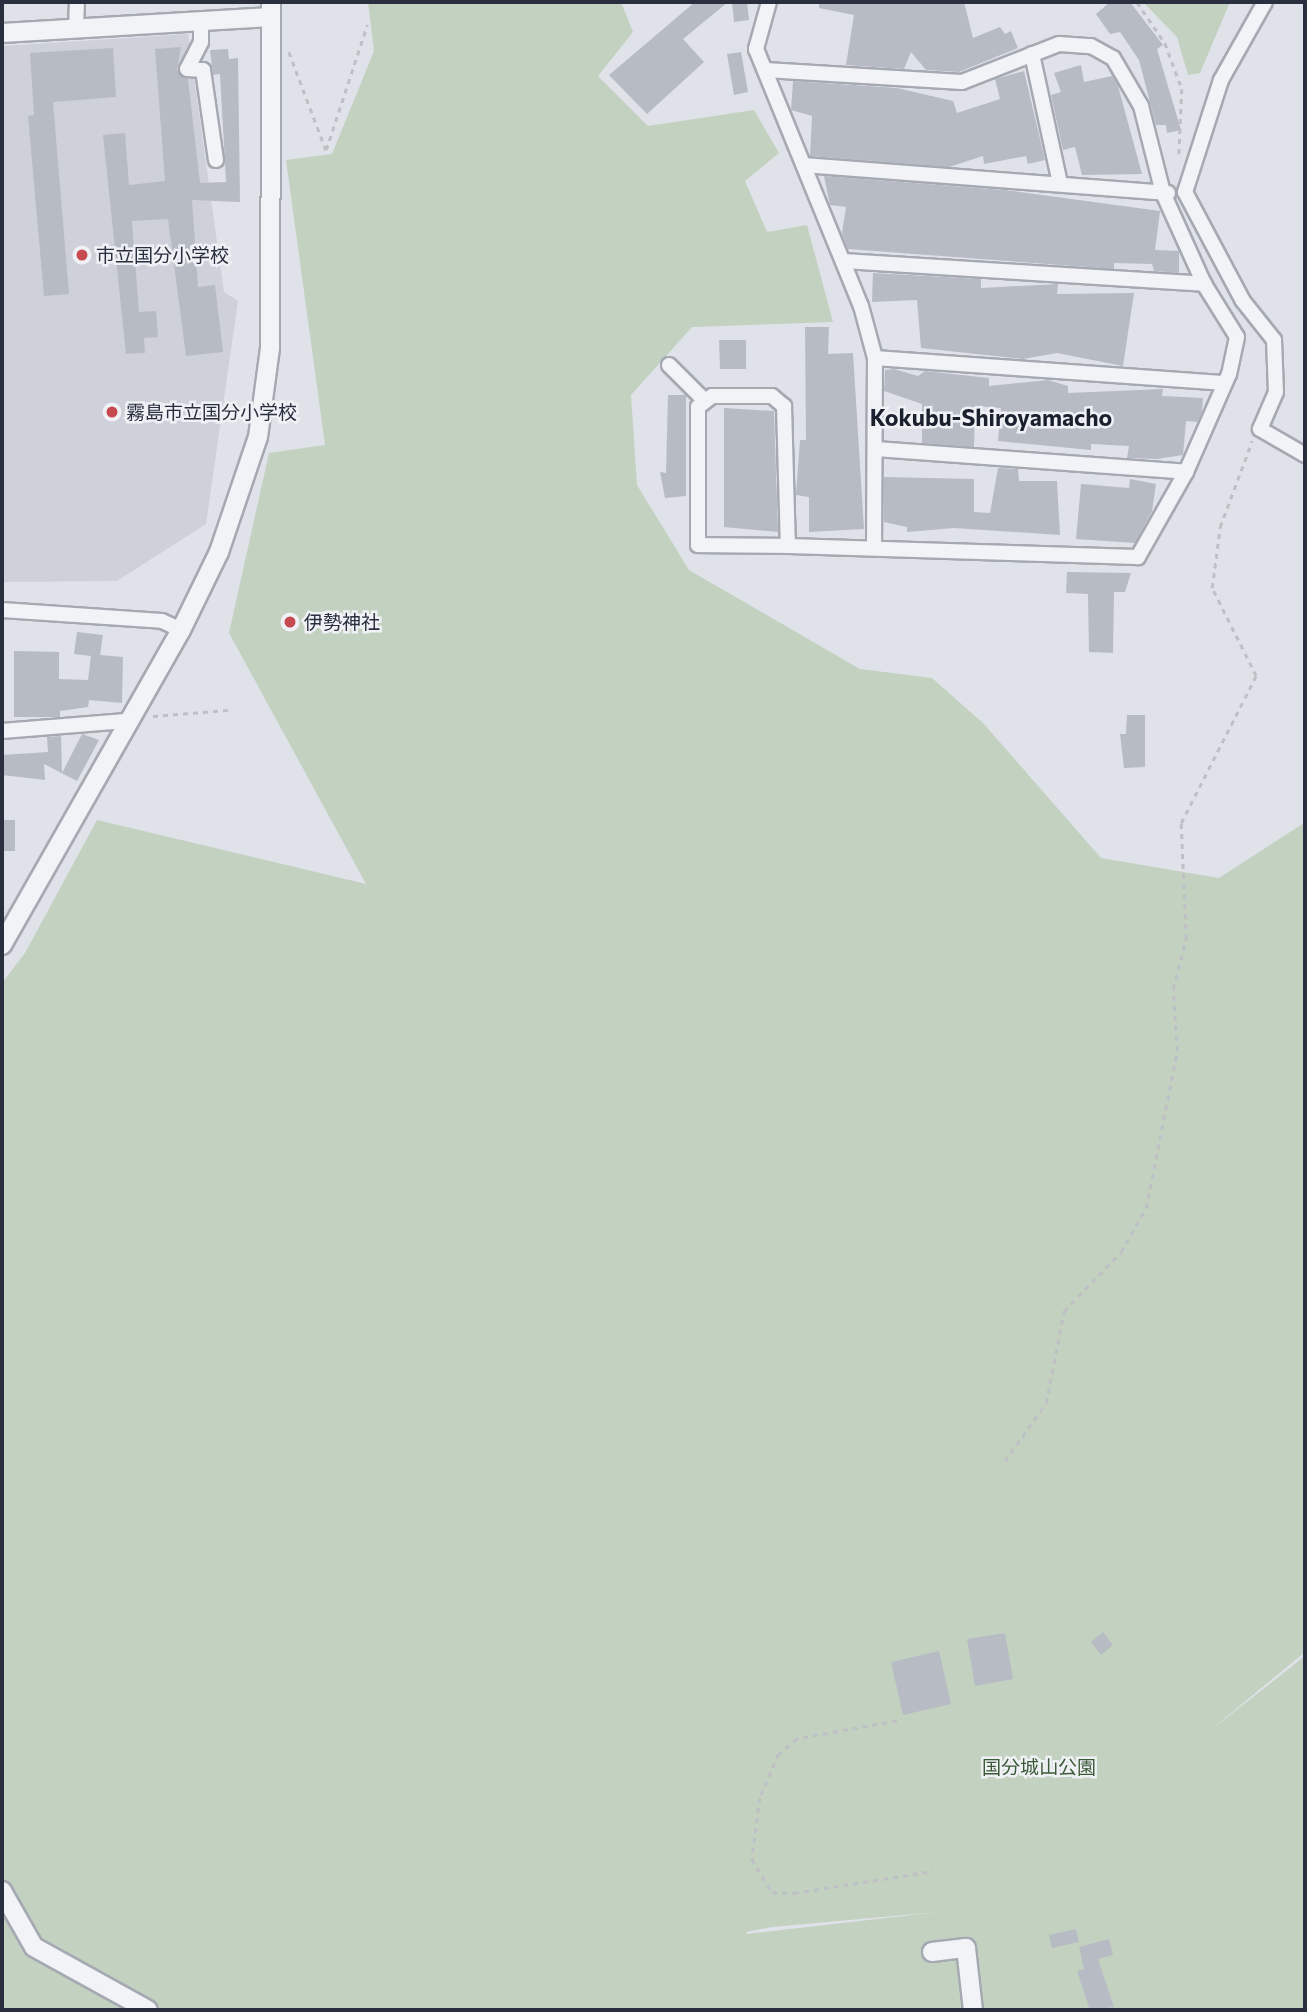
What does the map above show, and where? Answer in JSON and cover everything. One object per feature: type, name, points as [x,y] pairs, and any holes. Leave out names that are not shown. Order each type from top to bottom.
[{"type":"street","points":[[76,28],[77,2]]},
{"type":"street","points":[[769,2],[756,42],[843,261],[875,358],[874,544]]},
{"type":"street","points":[[1265,2],[1221,80],[1188,170],[1185,192],[1243,301],[1274,340],[1276,392],[1260,429],[1305,455]]},
{"type":"street","points":[[2,33],[201,21],[271,9],[270,348],[258,437],[219,552],[181,629],[126,721],[2,945]]},
{"type":"street","points":[[201,21],[201,42],[187,69],[203,70],[216,160]]},
{"type":"street","points":[[766,70],[962,82],[1032,54],[1069,43],[1113,58],[1141,106],[1163,193],[1204,284],[1237,337],[1222,383],[1186,472],[1138,557],[1008,556],[874,544],[788,546],[698,545],[698,407],[712,396],[772,396],[784,406],[788,546]]},
{"type":"street","points":[[1032,54],[1060,183]]},
{"type":"street","points":[[804,164],[1163,193],[1185,192]]},
{"type":"street","points":[[843,261],[1204,284]]},
{"type":"street","points":[[875,358],[1222,383]]},
{"type":"street","points":[[669,365],[705,401]]},
{"type":"street","points":[[876,449],[1186,472]]},
{"type":"street","points":[[2,610],[162,621],[181,629]]},
{"type":"street","points":[[2,731],[126,721]]},
{"type":"street","points":[[2,1891],[34,1947],[148,2010]]},
{"type":"street","points":[[932,1952],[966,1948],[973,2010]]},
{"type":"path","points":[[1137,2],[1165,43],[1182,89],[1178,148],[1188,170]]},
{"type":"path","points":[[270,44],[289,53],[326,150],[367,25]]},
{"type":"path","points":[[1004,1461],[1046,1403],[1064,1311],[1075,1292],[1122,1252],[1146,1208],[1177,1051],[1172,989],[1186,939],[1181,823],[1256,676],[1212,588],[1220,527],[1241,456],[1260,429]]},
{"type":"path","points":[[126,721],[176,710],[228,710]]},
{"type":"path","points":[[897,1721],[797,1739],[779,1754],[760,1798],[752,1859],[772,1892],[794,1894],[933,1871]]},
{"type":"shaded area","name":"霧島市立国分小学校","points":[[188,34],[224,292],[238,301],[206,524],[117,581],[2,582],[2,46]]},
{"type":"green space","name":"国分城山公園","points":[[368,2],[621,2],[633,32],[598,76],[648,126],[754,110],[779,153],[745,181],[767,232],[807,225],[833,322],[692,327],[631,395],[637,485],[689,570],[860,669],[932,678],[984,724],[1101,858],[1219,878],[1304,823],[1305,754],[1305,1652],[1207,1733],[1305,1656],[1305,2010],[2,2010],[2,983],[25,953],[97,820],[366,884],[229,633],[269,453],[325,445],[286,160],[332,154],[374,51]],"holes":[[[938,1912],[746,1932],[772,1927]]]},
{"type":"green space","points":[[1143,2],[1230,2],[1200,73],[1188,75],[1177,37]]},
{"type":"building","points":[[695,2],[728,2],[683,39],[704,62],[647,114],[609,75]]},
{"type":"building","points":[[732,2],[747,2],[749,20],[734,22]]},
{"type":"building","points":[[819,2],[964,2],[973,38],[1000,27],[1005,34],[1011,31],[1018,48],[959,72],[926,70],[911,52],[904,69],[846,65],[854,15],[819,8]]},
{"type":"building","points":[[1110,2],[1130,2],[1163,45],[1157,49],[1181,130],[1167,133],[1166,125],[1156,125],[1139,60],[1120,32],[1110,34],[1096,14]]},
{"type":"building","points":[[181,47],[177,70],[188,79],[200,183],[226,182],[220,74],[213,75],[210,50],[228,49],[229,59],[238,58],[240,202],[192,200],[198,287],[215,285],[223,352],[186,356],[168,219],[132,221],[139,312],[156,311],[158,337],[144,338],[145,353],[126,354],[103,135],[125,133],[129,185],[165,181],[155,49]]},
{"type":"building","points":[[113,48],[116,97],[53,102],[69,294],[44,296],[28,116],[34,115],[30,53]]},
{"type":"building","points":[[741,52],[748,92],[734,95],[727,54]]},
{"type":"building","points":[[1081,65],[1084,82],[1112,76],[1118,86],[1142,174],[1082,175],[1075,147],[1063,150],[1051,95],[1061,92],[1054,73]]},
{"type":"building","points":[[1024,71],[1045,160],[1028,164],[1026,156],[984,164],[983,156],[949,167],[810,156],[812,116],[791,110],[793,81],[897,88],[953,101],[957,113],[1000,99],[995,79]]},
{"type":"building","points":[[824,176],[1005,190],[1160,211],[1155,250],[1179,251],[1179,273],[1154,271],[1152,264],[1114,263],[1114,269],[848,249],[842,233],[846,207],[830,205]]},
{"type":"building","points":[[873,273],[981,279],[981,288],[1058,284],[1057,294],[1134,293],[1123,366],[1057,353],[1023,359],[921,348],[917,300],[872,302]]},
{"type":"building","points":[[805,327],[829,327],[828,354],[853,353],[864,529],[809,532],[809,497],[796,495],[800,440],[806,440]]},
{"type":"building","points":[[719,340],[746,340],[746,369],[720,369]]},
{"type":"building","points":[[894,369],[918,376],[925,371],[989,378],[989,386],[1048,380],[1068,386],[1068,393],[1163,389],[1162,396],[1203,398],[1202,412],[1197,422],[1186,421],[1183,455],[1157,459],[1127,458],[1129,446],[1091,444],[1091,450],[998,441],[1001,408],[975,406],[974,447],[922,443],[922,404],[884,391],[885,370]]},
{"type":"building","points":[[668,395],[686,395],[686,496],[665,498],[660,472],[666,473]]},
{"type":"building","points":[[724,408],[774,411],[778,532],[724,527]]},
{"type":"building","points":[[998,468],[1018,469],[1019,481],[1057,481],[1060,535],[954,528],[907,532],[907,527],[884,522],[884,477],[974,479],[974,512],[990,513]]},
{"type":"building","points":[[1130,479],[1156,484],[1152,511],[1135,543],[1076,539],[1081,484],[1129,488]]},
{"type":"building","points":[[1067,572],[1131,573],[1125,592],[1114,592],[1113,653],[1089,652],[1088,594],[1066,593]]},
{"type":"building","points":[[77,632],[103,635],[100,655],[123,657],[122,703],[89,700],[88,707],[60,711],[60,717],[14,717],[14,651],[59,652],[59,679],[88,680],[91,656],[74,654]]},
{"type":"building","points":[[1127,715],[1145,715],[1145,767],[1124,768],[1120,734],[1126,734]]},
{"type":"building","points":[[82,734],[99,740],[77,781],[44,764],[45,780],[2,775],[2,755],[48,752],[47,737],[61,736],[62,773]]},
{"type":"building","points":[[2,820],[15,820],[15,851],[2,851]]},
{"type":"building","points":[[1103,1632],[1113,1645],[1101,1655],[1091,1642]]},
{"type":"building","points":[[1005,1633],[1013,1679],[975,1686],[967,1639]]},
{"type":"building","points":[[939,1651],[951,1704],[903,1715],[891,1662]]},
{"type":"building","points":[[1076,1929],[1079,1942],[1052,1948],[1049,1935]]},
{"type":"building","points":[[1109,1939],[1113,1955],[1098,1959],[1114,2007],[1090,2010],[1077,1971],[1084,1969],[1079,1947]]},
{"type":"place","name":"市立国分小学校","points":[[82,255]]},
{"type":"place","name":"霧島市立国分小学校","points":[[112,412]]},
{"type":"place","name":"伊勢神社","points":[[290,622]]},
{"type":"district","name":"Kokubu-Shiroyamacho","points":[[991,417]]}]
